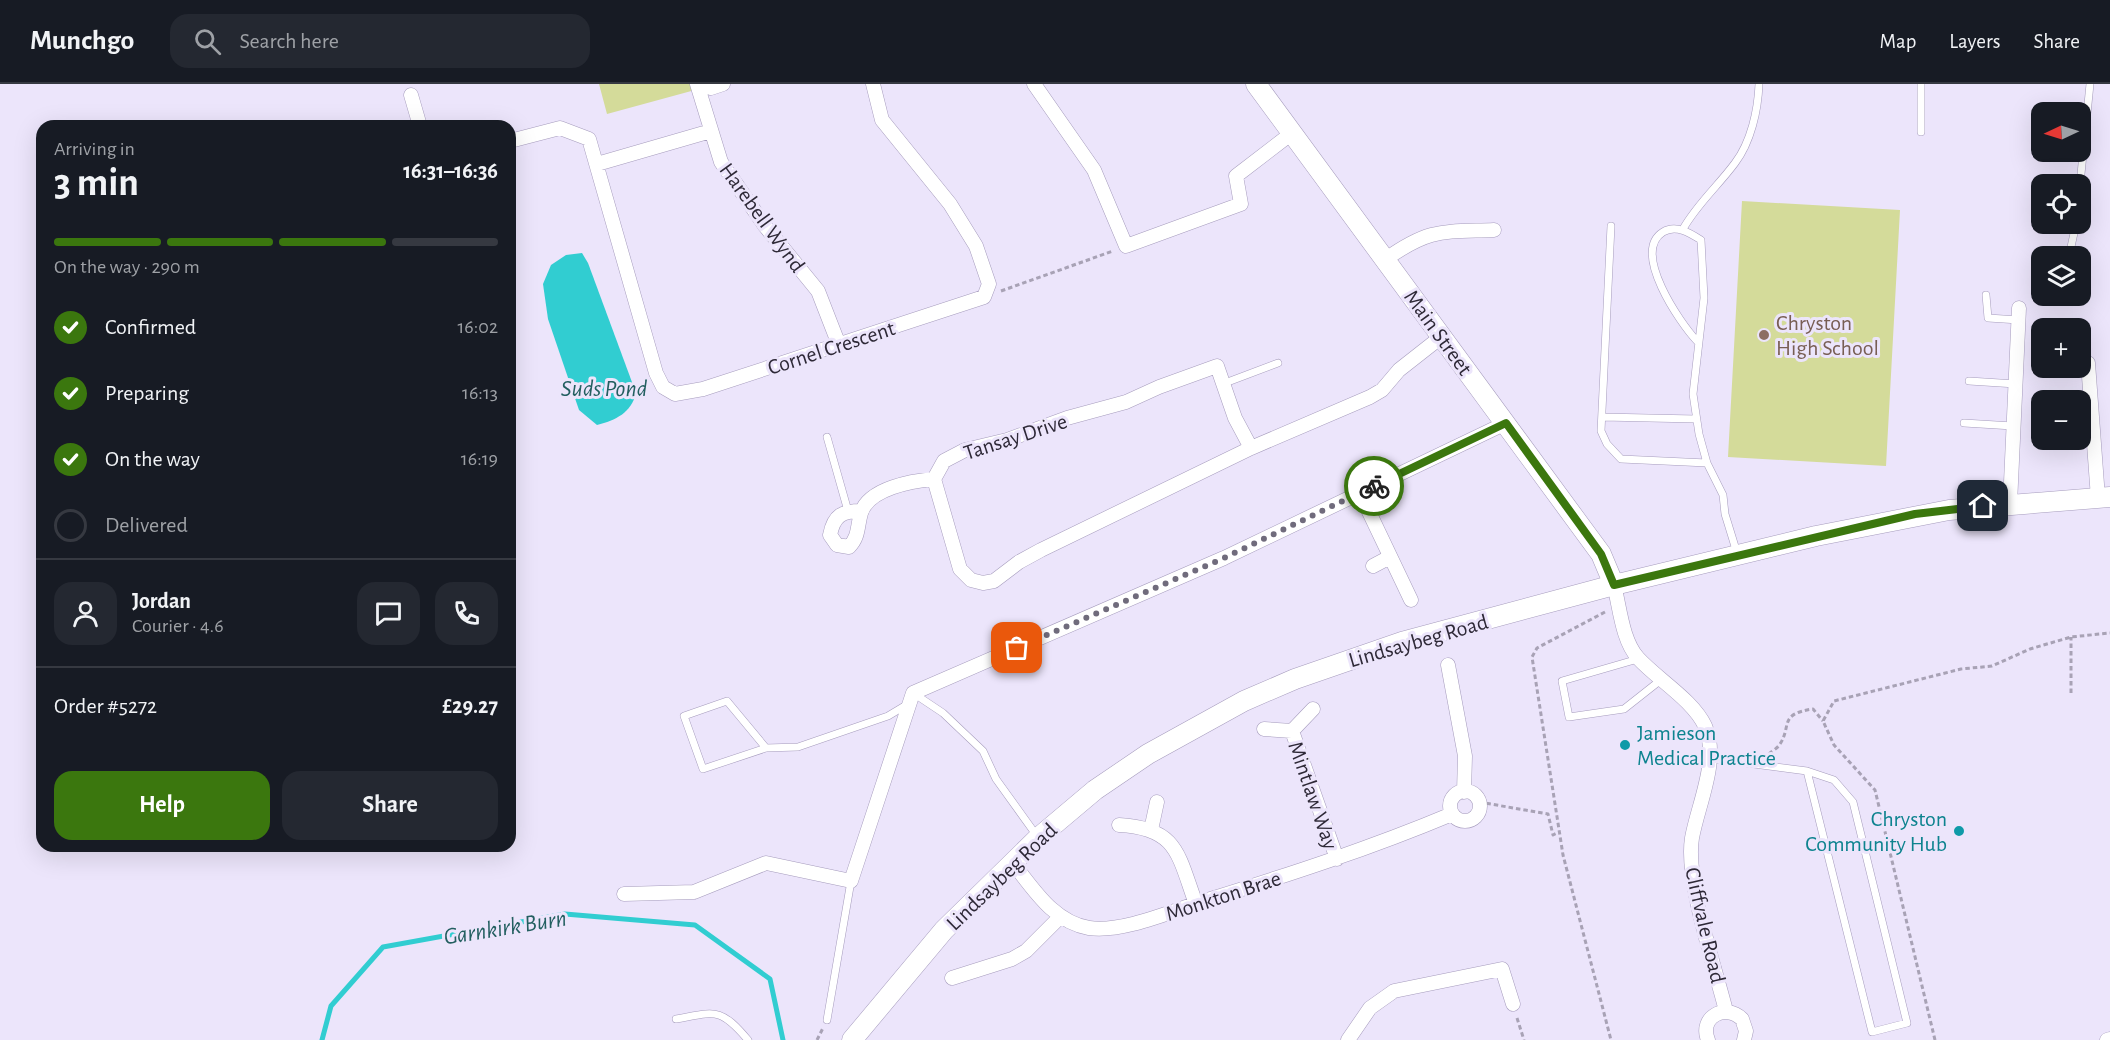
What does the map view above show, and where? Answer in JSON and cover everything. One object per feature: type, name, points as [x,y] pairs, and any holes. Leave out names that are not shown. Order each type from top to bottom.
[{"type":"main road","name":"Main Street","points":[[1256,84],[1601,554],[1614,585]]},
{"type":"main road","name":"Lindsaybeg Road","points":[[852,1040],[944,930],[1038,838],[1095,790],[1148,754],[1244,701],[1295,679],[1402,642],[1614,585],[1915,514],[2010,504],[2104,498]]},
{"type":"street","points":[[699,84],[711,88],[723,84]]},
{"type":"street","name":"Harebell Wynd","points":[[699,84],[721,162],[765,226],[818,291],[839,345]]},
{"type":"street","points":[[873,84],[882,120],[950,204],[976,246],[989,284],[984,297]]},
{"type":"street","points":[[1034,84],[1094,170],[1126,246],[1241,204],[1236,176],[1292,133]]},
{"type":"street","points":[[411,95],[418,120]]},
{"type":"street","name":"Cornel Crescent","points":[[516,139],[560,128],[589,139],[633,300],[663,387],[675,394],[703,389],[984,297]]},
{"type":"street","points":[[597,164],[711,131]]},
{"type":"street","points":[[1386,259],[1412,241],[1434,232],[1494,230]]},
{"type":"street","points":[[2010,504],[2019,314]]},
{"type":"street","points":[[855,511],[896,485],[934,479],[960,569],[971,580],[984,583],[994,581],[1018,562],[1041,550],[1251,448],[1370,397],[1382,390],[1399,370],[1441,337]]},
{"type":"street","name":"Tansay Drive","points":[[934,479],[944,461],[965,450],[1007,440],[1067,418],[1126,402],[1159,387],[1217,366],[1224,383]]},
{"type":"street","points":[[2090,378],[2104,498]]},
{"type":"street","points":[[1224,383],[1235,418],[1251,448]]},
{"type":"street","points":[[624,894],[694,892],[766,863],[851,881],[912,698],[1224,558],[1506,423]]},
{"type":"street","points":[[1360,493],[1411,600]]},
{"type":"street","points":[[1373,566],[1390,557]]},
{"type":"street","name":"Cliffvale Road","points":[[1614,585],[1627,637],[1640,659],[1683,698],[1705,726],[1708,758],[1689,864],[1726,1011]]},
{"type":"street","points":[[1448,665],[1465,756],[1464,792]]},
{"type":"street","name":"Mintlaw Way","points":[[1292,731],[1313,709]]},
{"type":"street","name":"Mintlaw Way","points":[[1263,729],[1292,731]]},
{"type":"street","name":"Mintlaw Way","points":[[1292,731],[1337,859]]},
{"type":"street","points":[[1452,814],[1452,800],[1464,792],[1475,795],[1479,802]]},
{"type":"street","points":[[1151,830],[1157,802]]},
{"type":"street","name":"Monkton Brae","points":[[1012,862],[1060,917],[1088,928],[1109,928],[1196,904],[1337,859],[1452,814],[1463,821],[1472,819],[1479,811],[1479,802]]},
{"type":"street","points":[[1119,825],[1151,830],[1167,839],[1175,849],[1196,904]]},
{"type":"street","points":[[952,978],[1012,959],[1026,951],[1060,917]]},
{"type":"street","points":[[1348,1040],[1370,1008],[1394,992],[1405,989],[1502,969],[1513,1004]]},
{"type":"street","points":[[1708,1040],[1706,1027],[1708,1021],[1719,1012],[1726,1011],[1742,1019],[1746,1031],[1744,1040]]},
{"type":"lane","points":[[1683,229],[1691,215],[1737,161],[1755,117],[1759,84]]},
{"type":"lane","points":[[1921,84],[1921,132]]},
{"type":"lane","points":[[2081,174],[2090,84]]},
{"type":"lane","points":[[1611,226],[1601,431],[1607,444],[1621,459],[1707,463]]},
{"type":"lane","points":[[1697,341],[1681,324],[1651,258],[1653,242],[1664,231],[1683,229],[1701,240],[1704,298],[1697,341],[1693,394],[1696,419],[1707,463],[1723,495],[1725,514],[1737,556]]},
{"type":"lane","points":[[1986,295],[1988,318],[2019,314]]},
{"type":"lane","points":[[1224,383],[1278,363]]},
{"type":"lane","points":[[1969,381],[2016,384]]},
{"type":"lane","points":[[1602,417],[1696,419]]},
{"type":"lane","points":[[1964,423],[2013,426]]},
{"type":"lane","points":[[827,437],[855,511]]},
{"type":"lane","points":[[1640,659],[1562,681],[1569,717],[1624,709],[1662,679]]},
{"type":"lane","points":[[766,748],[727,700],[684,716],[703,769],[766,748],[798,747],[888,716],[912,698],[944,713],[983,751],[996,779],[1038,838]]},
{"type":"lane","points":[[1708,758],[1808,771],[1834,780],[1853,802],[1907,1023],[1872,1032],[1808,771]]},
{"type":"lane","points":[[826,1020],[851,881]]},
{"type":"lane","points":[[676,1019],[719,1014],[730,1020],[748,1040]]},
{"type":"path","points":[[984,297],[1126,246]]},
{"type":"path","points":[[1611,1040],[1563,855],[1532,657],[1537,648],[1606,611],[1610,620],[1623,617]]},
{"type":"path","points":[[1823,721],[1833,701],[1961,669],[1992,666],[2030,649],[2072,637],[2110,633]]},
{"type":"path","points":[[2071,693],[2072,637]]},
{"type":"path","points":[[1767,755],[1780,744],[1786,722],[1800,711],[1813,709],[1823,721],[1834,746],[1875,790],[1935,1040]]},
{"type":"path","points":[[1479,802],[1548,814],[1553,835],[1559,832]]},
{"type":"path","points":[[1513,1004],[1524,1040]]},
{"type":"shaded area","points":[[599,84],[693,84],[695,90],[607,114]]},
{"type":"shaded area","points":[[1742,201],[1900,210],[1886,466],[1728,457]]},
{"type":"water","name":"Suds Pond","points":[[582,253],[588,263],[636,393],[634,400],[622,415],[597,425],[579,410],[548,319],[543,284],[551,265],[566,255]]},
{"type":"waterway","name":"Garnkirk Burn","points":[[322,1040],[331,1006],[383,947],[565,914],[695,925],[770,979],[783,1040]]},
{"type":"way so far","points":[[1017,648],[1224,558],[1374,486]]},
{"type":"place","name":"Chryston High School","points":[[1764,335]]},
{"type":"place","name":"Jamieson Medical Practice","points":[[1625,745]]},
{"type":"place","name":"Chryston Community Hub","points":[[1959,831]]},
{"type":"route","points":[[1374,486],[1506,423],[1601,554],[1614,585],[1915,514],[1983,506]]}]
